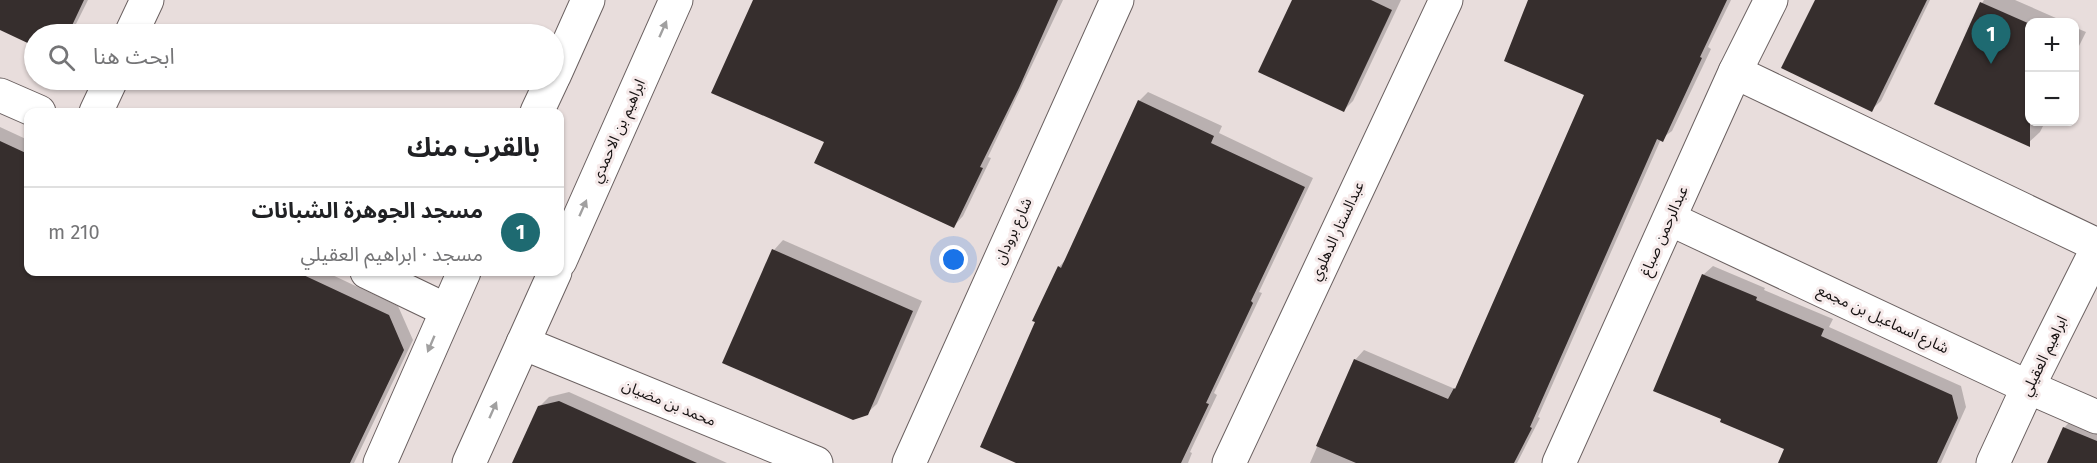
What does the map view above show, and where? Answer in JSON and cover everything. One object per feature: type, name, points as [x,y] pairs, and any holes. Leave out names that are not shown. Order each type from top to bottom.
[{"type":"street","points":[[136,24],[147,0]]},
{"type":"street","points":[[564,53],[588,0]]},
{"type":"street","name":"ابراهيم بن الاحمدي","points":[[564,252],[676,0]]},
{"type":"street","name":"شارع برودان","points":[[909,463],[1118,0]]},
{"type":"street","name":"عبدالستار الدهلوي","points":[[1229,463],[1446,0]]},
{"type":"street","name":"عبدالرحمن صباغ","points":[[1558,463],[1771,0]]},
{"type":"street","points":[[1736,72],[2097,247]]},
{"type":"street","points":[[98,108],[106,90]]},
{"type":"street","points":[[539,108],[547,90]]},
{"type":"street","points":[[0,95],[30,108]]},
{"type":"street","name":"شارع اسماعيل بن مجمع","points":[[1670,219],[2028,387],[2097,417]]},
{"type":"street","name":"ابراهيم العقيلي","points":[[1993,463],[2097,247]]},
{"type":"street","points":[[376,276],[446,310]]},
{"type":"street","points":[[380,463],[462,276]]},
{"type":"street","points":[[470,463],[553,276]]},
{"type":"street","name":"محمد بن مضيان","points":[[523,343],[816,463]]},
{"type":"building","points":[[0,0],[84,0],[73,24],[24,24],[24,41],[0,30]]},
{"type":"building","points":[[753,0],[1058,0],[954,228],[814,163],[824,142],[711,93]]},
{"type":"building","points":[[1292,0],[1371,0],[1392,10],[1344,112],[1258,72]]},
{"type":"building","points":[[1528,0],[1727,0],[1663,142],[1657,139],[1530,427],[1532,428],[1514,463],[1356,463],[1316,446],[1354,359],[1448,399],[1455,389],[1584,95],[1504,61]]},
{"type":"building","points":[[1815,0],[1927,0],[1872,112],[1781,68]]},
{"type":"building","points":[[1980,2],[2025,22],[2025,126],[2030,126],[2030,147],[1934,104]]},
{"type":"building","points":[[1138,100],[1214,136],[1211,143],[1305,187],[1251,301],[1253,303],[1206,403],[1209,404],[1181,463],[1016,463],[980,447],[1035,322],[1032,321],[1058,266],[1061,268]]},
{"type":"building","points":[[0,141],[24,152],[24,276],[306,276],[389,315],[404,350],[350,463],[0,463]]},
{"type":"building","points":[[772,249],[913,311],[868,415],[853,420],[722,363]]},
{"type":"building","points":[[1702,274],[1824,329],[1821,336],[1952,395],[1958,418],[1937,463],[1778,463],[1784,449],[1720,422],[1721,419],[1653,391]]},
{"type":"building","points":[[559,401],[697,463],[512,463],[538,406]]},
{"type":"building","points":[[2063,427],[2097,441],[2097,463],[2047,463]]},
{"type":"place","name":"مسجد الجوهرة الشبانات","points":[[1991,64]]}]
